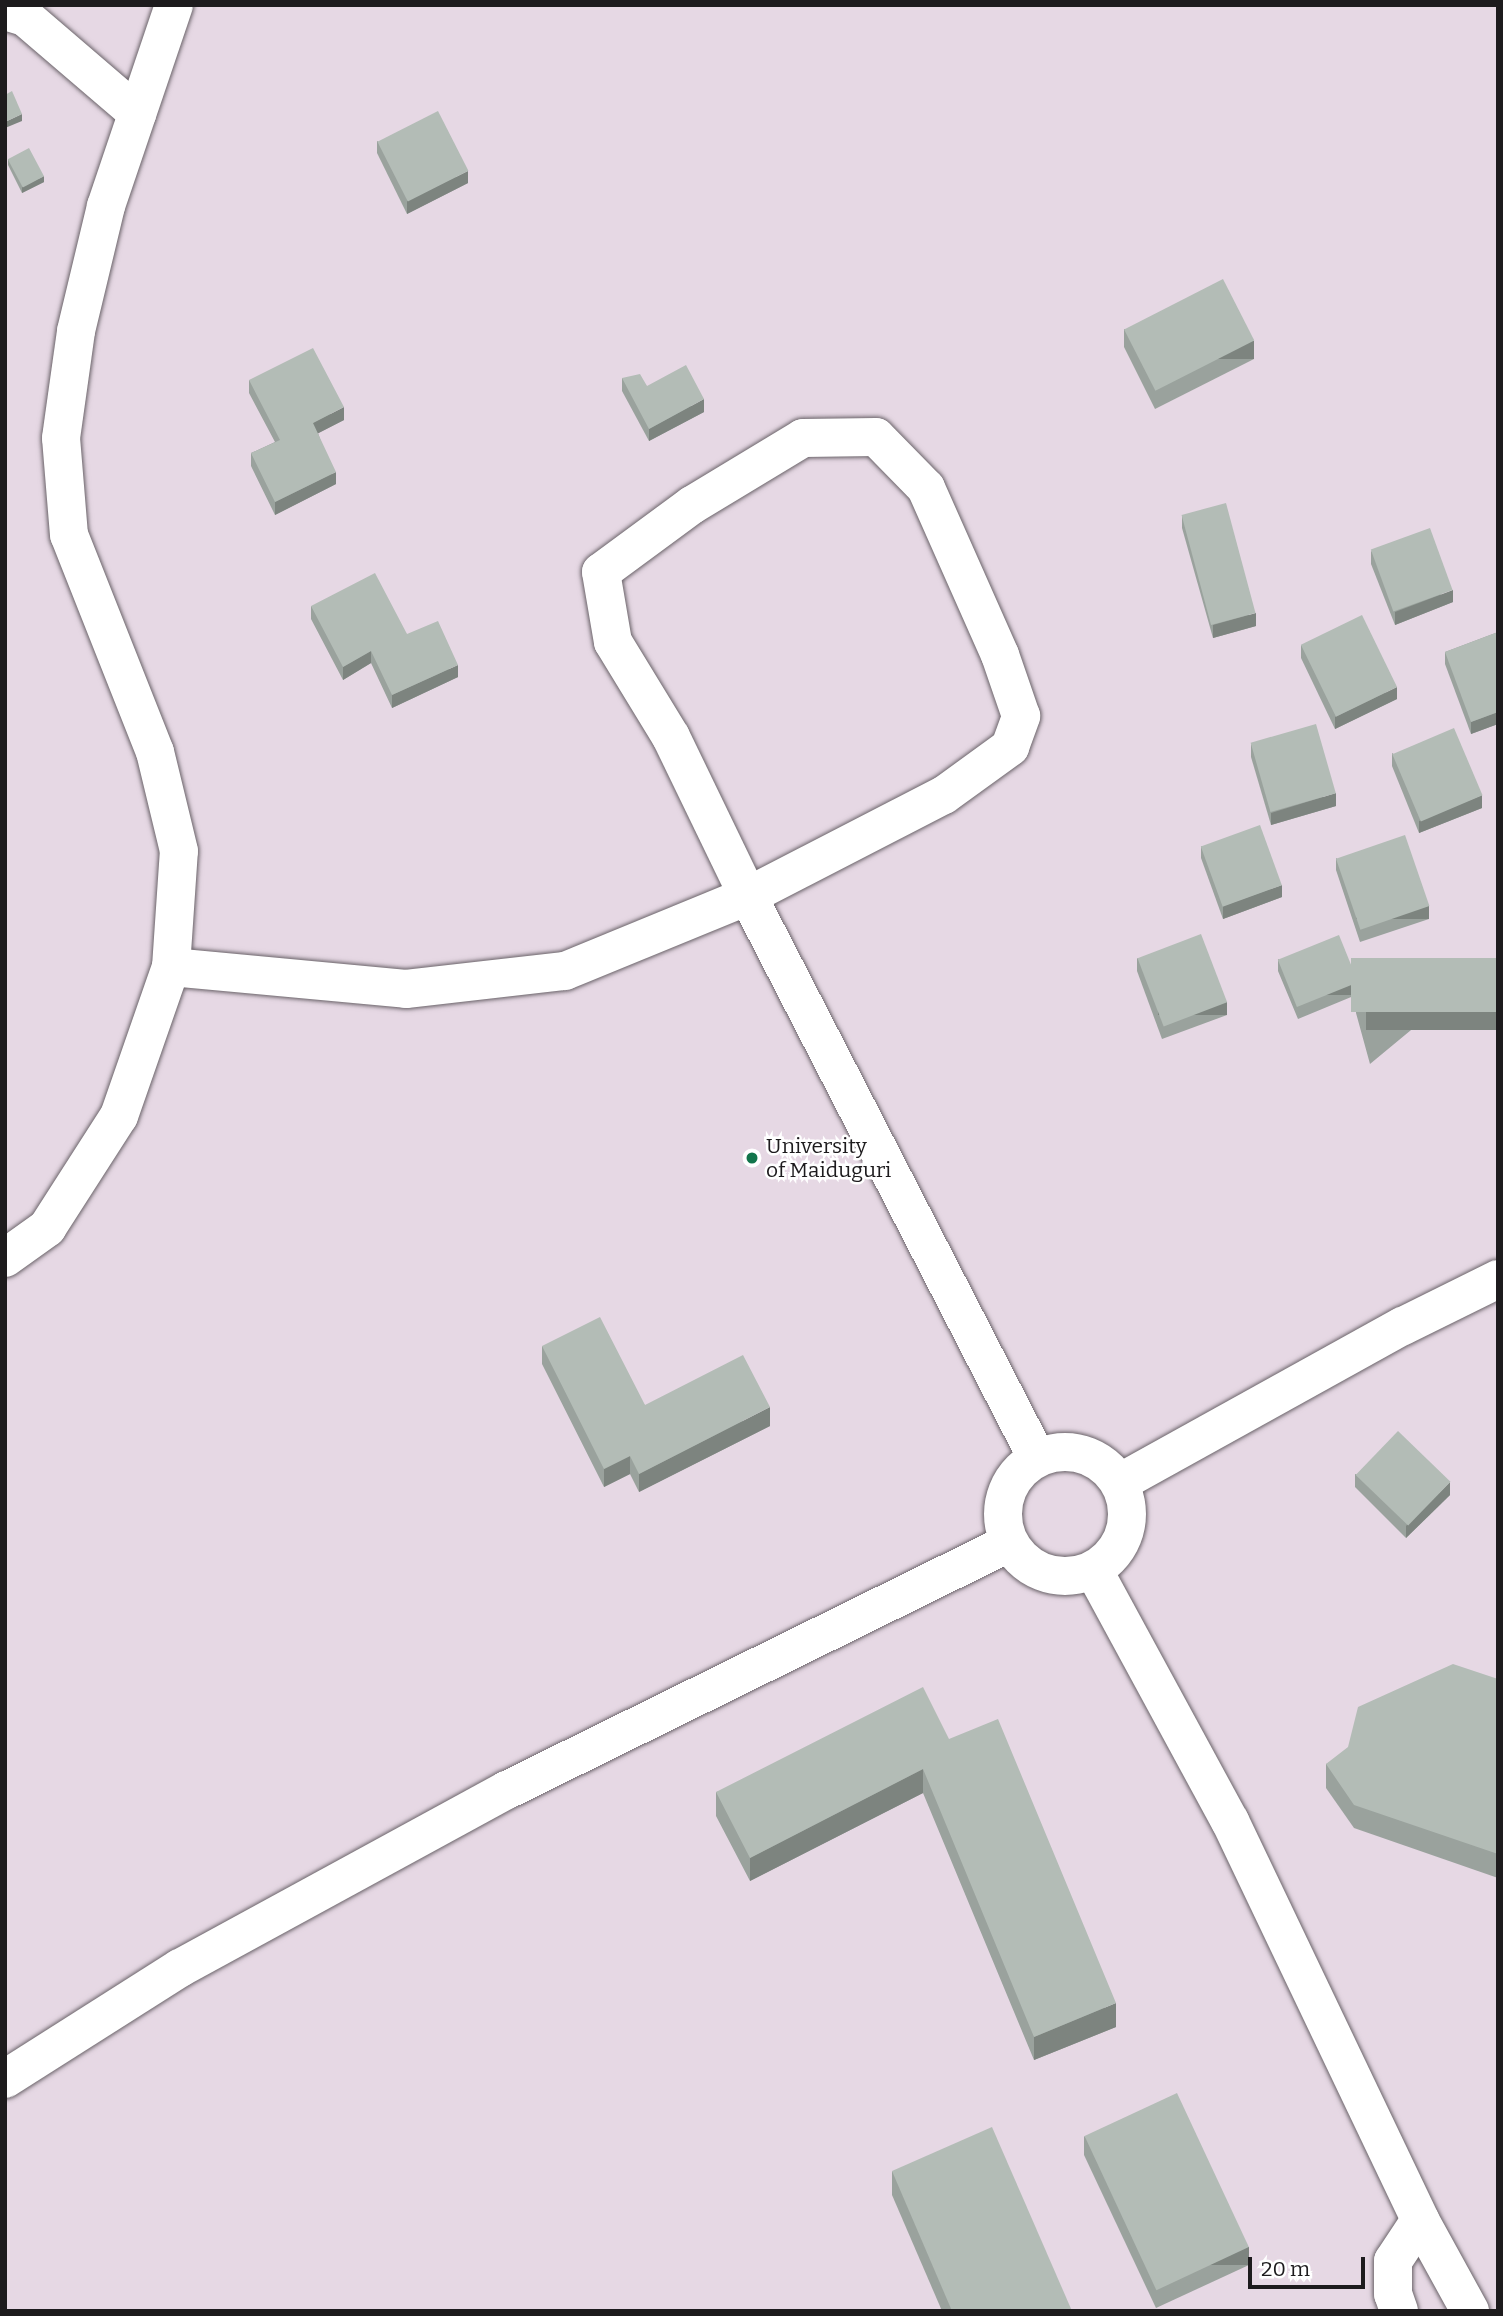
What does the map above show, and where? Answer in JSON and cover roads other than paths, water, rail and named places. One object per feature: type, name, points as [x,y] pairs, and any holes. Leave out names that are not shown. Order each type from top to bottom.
[{"type":"street","points":[[5,1258],[47,1228],[119,1116],[171,967],[179,851],[155,752],[69,535],[61,438],[79,319],[106,206],[174,5]]},
{"type":"street","points":[[5,11],[25,17],[137,113]]},
{"type":"street","points":[[171,967],[406,989],[565,971],[748,896],[943,795],[1010,747],[1020,716],[1000,655],[926,488],[876,437],[803,439],[692,506],[601,572],[613,642],[671,737],[748,896],[1037,1458]]},
{"type":"street","points":[[1121,1482],[1403,1326],[1498,1279]]},
{"type":"street","points":[[1060,1451],[1084,1454],[1121,1482],[1128,1509],[1125,1534],[1114,1556],[1094,1571],[1070,1578],[1046,1574],[1024,1562],[1009,1543],[1002,1520],[1005,1494],[1017,1473],[1037,1458],[1060,1451]]},
{"type":"street","points":[[5,2079],[180,1968],[495,1796],[1009,1543]]},
{"type":"street","points":[[1094,1571],[1230,1821],[1420,2220],[1470,2311]]},
{"type":"street","points":[[1399,2311],[1393,2294],[1393,2261],[1420,2220]]},
{"type":"place","name":"University of Maiduguri","points":[[752,1158]]}]
